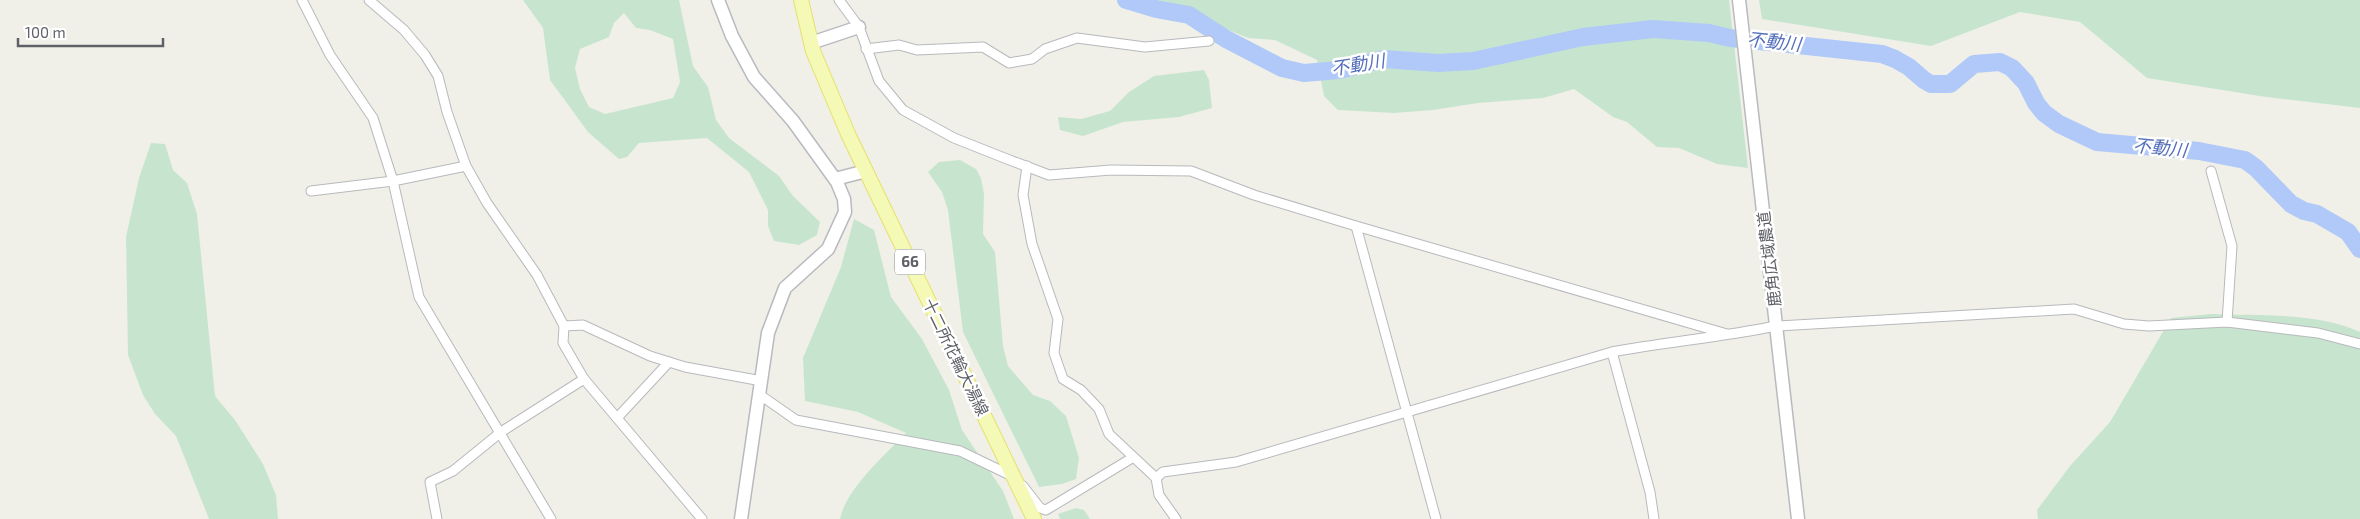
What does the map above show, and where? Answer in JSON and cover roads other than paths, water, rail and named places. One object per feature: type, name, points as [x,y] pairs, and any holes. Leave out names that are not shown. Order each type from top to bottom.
[{"type":"main road","name":"十二所花輪大湯線","points":[[801,0],[811,44],[845,126],[1034,519]]},
{"type":"street","points":[[302,0],[330,55],[373,118],[393,181],[419,297],[551,519]]},
{"type":"street","points":[[369,0],[404,30],[425,55],[438,76],[447,112],[466,166],[487,203],[537,275],[564,326],[563,343],[584,378],[702,519]]},
{"type":"street","points":[[718,0],[732,36],[754,77],[792,122],[835,179],[844,199],[845,212],[828,249],[785,288],[768,333],[741,519]]},
{"type":"street","points":[[838,0],[859,27],[879,81],[903,110],[954,138],[1027,166],[1050,174],[1111,170],[1191,171],[1254,196],[1732,335]]},
{"type":"street","name":"鹿角広域農道","points":[[1739,2],[1798,519]]},
{"type":"street","points":[[811,44],[859,27]]},
{"type":"street","points":[[866,49],[899,46],[917,50],[982,47],[1009,63],[1032,59],[1045,49],[1077,38],[1145,47],[1209,41]]},
{"type":"street","points":[[311,191],[393,181],[466,166]]},
{"type":"street","points":[[1027,166],[1023,195],[1032,244],[1058,319],[1054,354],[1063,379],[1081,390],[1099,409],[1109,434],[1132,458],[1156,478],[1159,495],[1176,519]]},
{"type":"street","points":[[835,179],[866,171]]},
{"type":"street","points":[[2211,171],[2232,246],[2227,322]]},
{"type":"street","points":[[1356,226],[1436,519]]},
{"type":"street","points":[[1156,478],[1163,472],[1236,462],[1612,352],[1675,341],[1732,335],[1776,326],[2074,309],[2124,324],[2149,326],[2227,322],[2318,333],[2360,344]]},
{"type":"street","points":[[564,326],[583,325],[650,356],[669,362],[720,375],[762,381]]},
{"type":"street","points":[[1612,352],[1650,492],[1654,519]]},
{"type":"street","points":[[617,418],[669,362]]},
{"type":"street","points":[[437,519],[430,482],[453,470],[501,432],[584,378]]},
{"type":"street","points":[[760,395],[796,420],[960,451],[1010,474],[1040,508],[1046,510],[1132,458]]},
{"type":"waterway","name":"不動川","points":[[1126,0],[1156,9],[1189,15],[1226,39],[1282,68],[1304,73],[1339,70],[1384,59],[1438,63],[1473,61],[1583,37],[1653,29],[1709,33],[1730,38],[1882,54],[1909,67],[1931,84],[1950,84],[1974,64],[2000,62],[2012,68],[2026,83],[2036,103],[2044,113],[2059,124],[2097,142],[2199,151],[2245,160],[2256,168],[2291,204],[2304,211],[2317,214],[2348,232],[2360,249]]}]
